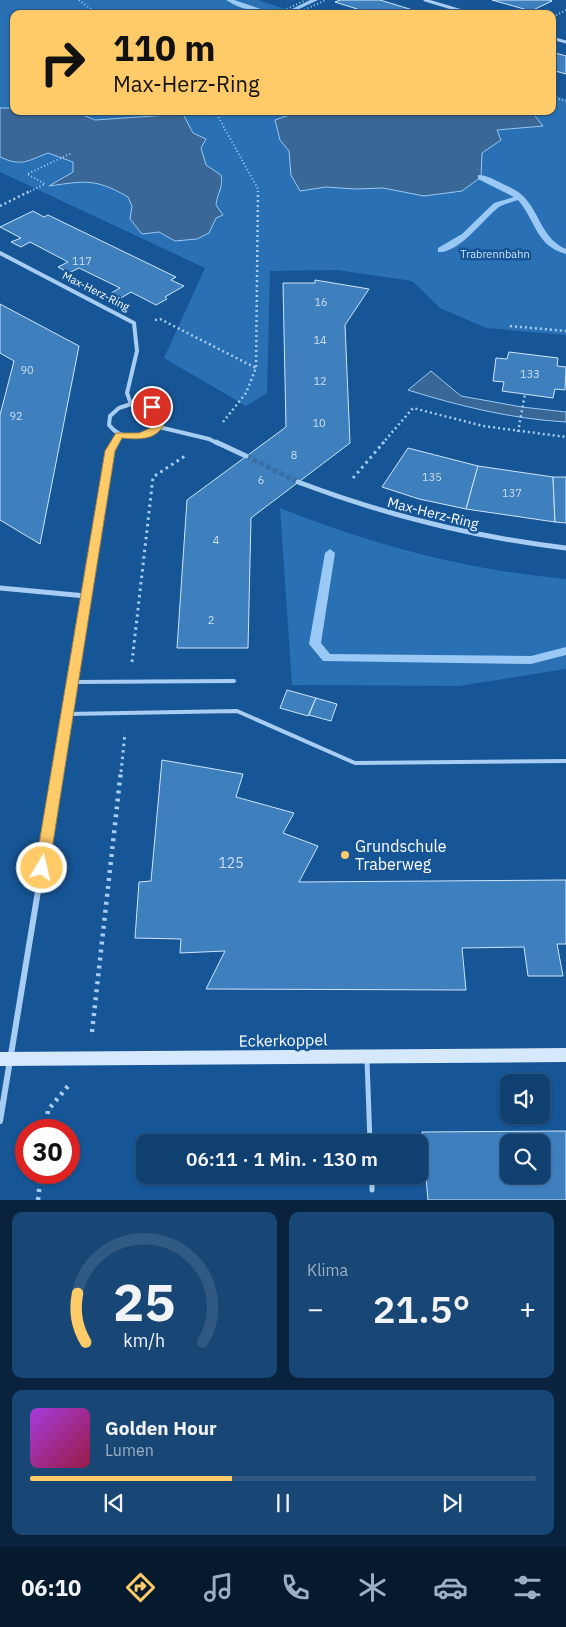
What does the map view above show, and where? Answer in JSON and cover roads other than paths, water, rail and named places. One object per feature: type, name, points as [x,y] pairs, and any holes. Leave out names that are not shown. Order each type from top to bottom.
[{"type":"street","points":[[425,0],[459,10]]},
{"type":"street","name":"Max-Herz-Ring","points":[[0,253],[134,323],[137,350],[127,394],[130,404]]},
{"type":"street","points":[[130,404],[143,404],[156,409],[162,417],[159,427],[148,434],[139,436],[119,435],[111,429],[108,419],[119,408],[130,404]]},
{"type":"street","points":[[159,427],[210,439],[246,456]]},
{"type":"street","points":[[0,1121],[5,1059],[73,682],[110,451],[119,435]]},
{"type":"street","name":"Max-Herz-Ring","points":[[298,482],[336,497],[408,520],[468,534],[566,548]]},
{"type":"street","points":[[0,588],[86,596]]},
{"type":"street","name":"Eckerkoppel","points":[[5,1059],[566,1055]]},
{"type":"lane","points":[[73,682],[234,681]]},
{"type":"lane","points":[[67,714],[237,711],[354,763],[566,761]]},
{"type":"lane","points":[[366,1057],[370,1134]]},
{"type":"lane","points":[[372,1184],[372,1190]]},
{"type":"waterway","points":[[229,0],[255,10]]},
{"type":"waterway","points":[[295,9],[315,0]]},
{"type":"waterway","points":[[481,177],[506,188],[519,197]]},
{"type":"waterway","points":[[441,250],[465,236],[497,205],[519,197]]},
{"type":"waterway","points":[[519,197],[543,236],[556,248],[566,252]]},
{"type":"waterway","points":[[330,553],[315,644],[327,658],[531,660],[566,651]]},
{"type":"tunnel","points":[[246,456],[298,482]]},
{"type":"place","name":"Grundschule Traberweg","points":[[345,855]]},
{"type":"park label","name":"Trabrennbahn","points":[[495,254]]}]
